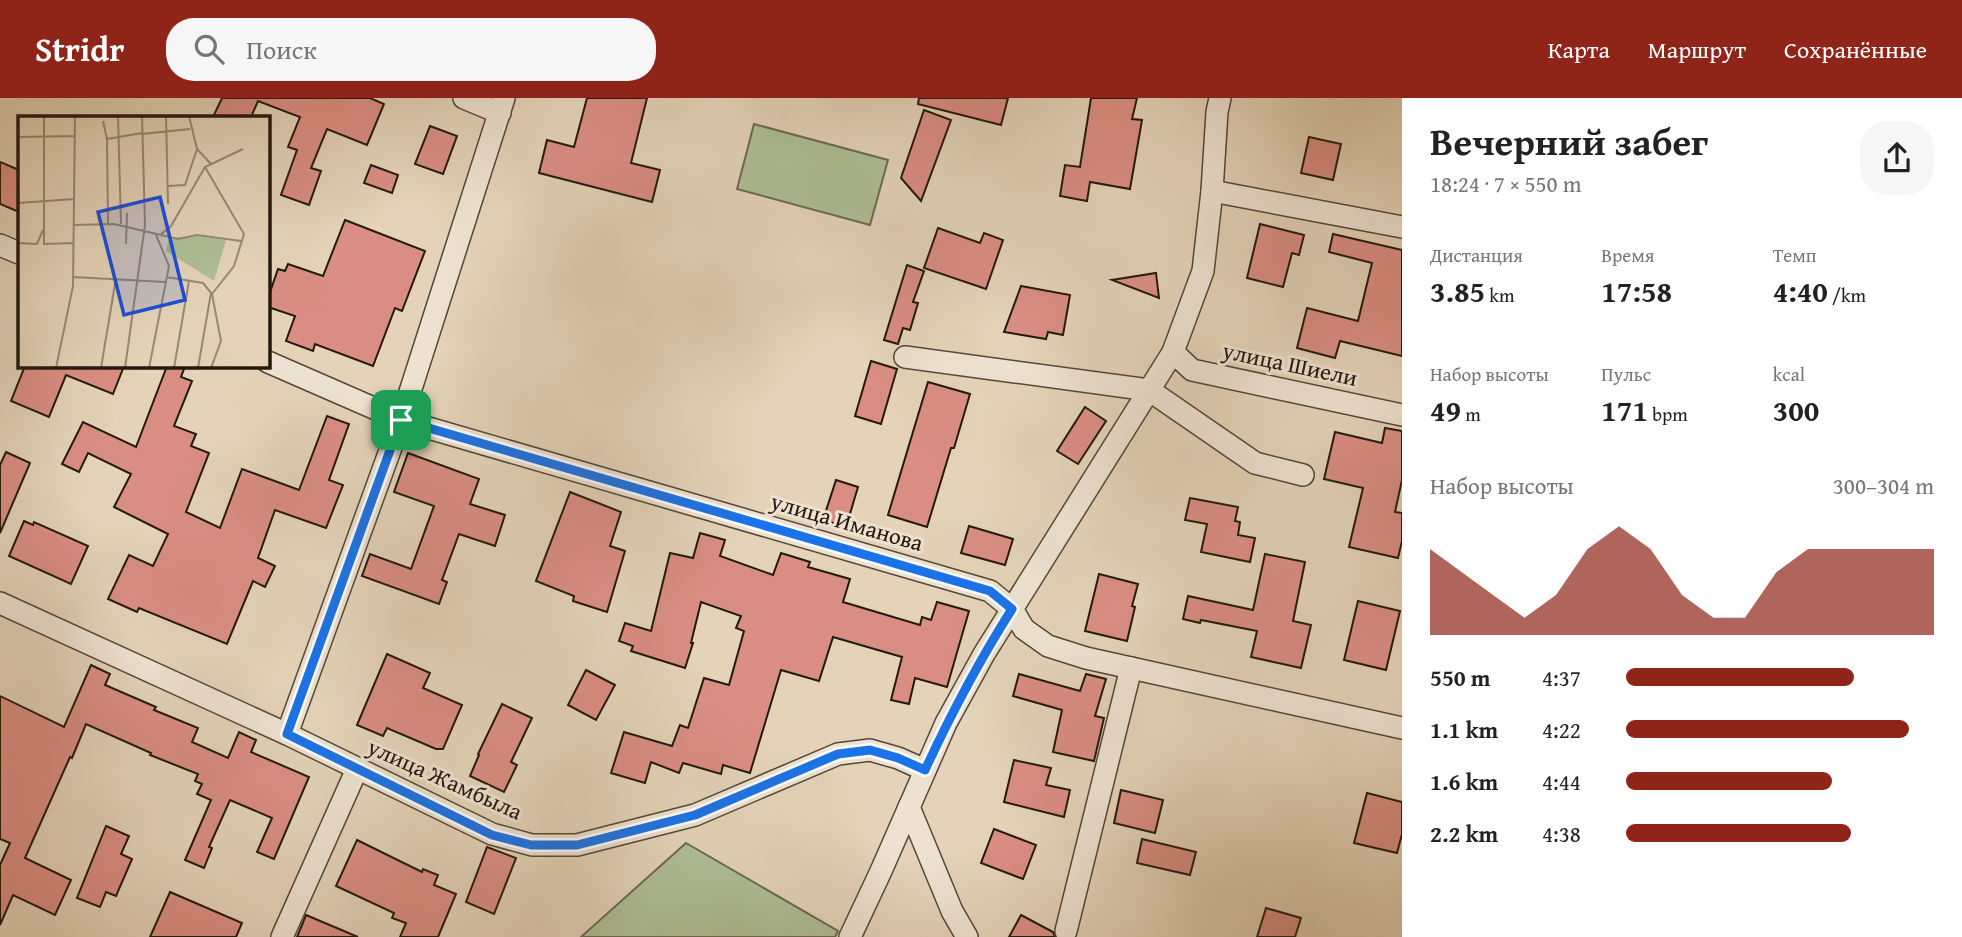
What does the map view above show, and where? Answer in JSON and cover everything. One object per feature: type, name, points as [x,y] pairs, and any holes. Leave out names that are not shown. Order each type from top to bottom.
[{"type":"street","points":[[287,734],[401,420],[502,106],[464,98]]},
{"type":"street","points":[[850,937],[925,770],[984,654],[1173,352],[1203,271],[1220,98]]},
{"type":"street","points":[[1212,191],[1402,228]]},
{"type":"street","points":[[0,245],[18,253]]},
{"type":"street","name":"улица Шиели","points":[[1173,352],[1192,370],[1402,415]]},
{"type":"street","points":[[905,357],[1149,390],[1255,463],[1303,475]]},
{"type":"street","name":"улица Иманова","points":[[270,363],[401,420],[990,591],[1012,609],[1024,629],[1048,646],[1086,659],[1402,728]]},
{"type":"street","name":"улица Жамбыла","points":[[0,603],[287,734],[492,835],[531,845],[577,845],[695,815],[838,754],[870,750],[925,770]]},
{"type":"street","points":[[1066,931],[1131,668]]},
{"type":"street","points":[[282,937],[357,769]]},
{"type":"street","points":[[909,807],[952,911],[967,937]]},
{"type":"green space","points":[[754,124],[888,160],[870,225],[737,189]]},
{"type":"green space","points":[[686,843],[838,931],[835,937],[581,937]]},
{"type":"building","points":[[222,98],[370,98],[384,104],[367,145],[327,129],[311,168],[321,171],[309,205],[281,195],[297,150],[288,147],[300,117],[258,101],[251,116],[213,116]]},
{"type":"building","points":[[587,98],[647,98],[631,163],[660,170],[652,202],[539,173],[547,140],[574,147]]},
{"type":"building","points":[[919,98],[1008,98],[1001,125],[918,104]]},
{"type":"building","points":[[1091,98],[1137,98],[1132,119],[1142,120],[1130,189],[1090,182],[1087,201],[1060,196],[1065,165],[1080,167]]},
{"type":"building","points":[[924,110],[951,120],[921,201],[901,178]]},
{"type":"building","points":[[430,126],[457,136],[443,174],[415,164]]},
{"type":"building","points":[[1309,137],[1341,144],[1333,180],[1301,173]]},
{"type":"building","points":[[0,162],[18,170],[18,212],[0,204]]},
{"type":"building","points":[[371,165],[398,175],[392,193],[364,183]]},
{"type":"building","points":[[345,220],[425,251],[402,311],[395,308],[373,366],[315,344],[313,351],[286,341],[295,316],[270,308],[270,292],[278,269],[285,271],[288,264],[323,276]]},
{"type":"building","points":[[1260,224],[1304,235],[1299,255],[1292,253],[1283,287],[1247,278]]},
{"type":"building","points":[[938,228],[980,243],[984,233],[1003,240],[986,289],[924,268]]},
{"type":"building","points":[[1333,234],[1402,250],[1402,356],[1340,341],[1335,358],[1297,348],[1307,308],[1358,321],[1372,263],[1329,252]]},
{"type":"building","points":[[907,265],[924,271],[913,302],[918,303],[910,330],[903,328],[898,344],[884,340]]},
{"type":"building","points":[[1156,273],[1159,298],[1112,280]]},
{"type":"building","points":[[1021,286],[1070,295],[1063,335],[1048,332],[1046,339],[1004,332]]},
{"type":"building","points":[[871,361],[897,369],[881,424],[855,416]]},
{"type":"building","points":[[24,368],[123,368],[113,394],[66,375],[49,417],[11,401]]},
{"type":"building","points":[[166,368],[184,369],[181,377],[192,381],[174,426],[196,434],[191,446],[209,453],[186,512],[220,528],[242,469],[299,490],[327,416],[349,424],[329,480],[343,485],[326,528],[275,510],[258,558],[275,566],[265,587],[253,581],[227,644],[139,608],[137,612],[108,599],[129,555],[153,566],[168,534],[114,507],[131,474],[88,453],[79,472],[62,464],[83,422],[136,447]]},
{"type":"building","points":[[928,382],[970,394],[927,527],[888,515]]},
{"type":"building","points":[[1085,407],[1106,421],[1078,464],[1057,451]]},
{"type":"building","points":[[1385,428],[1402,431],[1402,480],[1395,512],[1402,513],[1402,541],[1398,558],[1349,547],[1363,488],[1324,479],[1335,432],[1382,443]]},
{"type":"building","points":[[6,452],[30,463],[0,533],[0,465]]},
{"type":"building","points":[[408,453],[479,479],[470,504],[505,515],[495,546],[459,534],[442,580],[447,582],[439,604],[362,576],[370,554],[411,569],[434,506],[394,492]]},
{"type":"building","points":[[836,480],[858,487],[846,527],[823,520]]},
{"type":"building","points":[[570,492],[621,512],[610,546],[625,551],[607,612],[573,601],[574,596],[536,581]]},
{"type":"building","points":[[1190,498],[1238,507],[1235,521],[1240,522],[1238,535],[1255,538],[1250,562],[1201,552],[1207,524],[1185,520]]},
{"type":"building","points":[[24,521],[33,525],[34,522],[88,546],[71,584],[9,556]]},
{"type":"building","points":[[969,526],[1013,539],[1005,565],[961,553]]},
{"type":"building","points":[[700,533],[725,540],[720,556],[773,575],[781,553],[810,562],[808,567],[850,579],[843,602],[920,625],[922,617],[931,620],[937,602],[969,611],[947,687],[915,678],[909,704],[891,700],[902,657],[833,637],[819,681],[781,670],[750,773],[723,765],[721,774],[683,763],[679,773],[651,762],[645,783],[611,773],[624,732],[672,746],[680,725],[688,728],[704,678],[729,685],[744,631],[736,628],[741,616],[701,602],[685,668],[631,651],[633,646],[619,641],[625,623],[651,631],[670,553],[693,558]]},
{"type":"building","points":[[1265,554],[1305,562],[1293,621],[1311,625],[1301,668],[1251,657],[1257,631],[1183,619],[1188,596],[1253,610]]},
{"type":"building","points":[[1099,574],[1138,584],[1127,641],[1085,631]]},
{"type":"building","points":[[1358,601],[1400,611],[1386,670],[1344,660]]},
{"type":"building","points":[[387,654],[430,673],[423,688],[462,705],[443,749],[436,749],[387,728],[383,736],[357,725]]},
{"type":"building","points":[[91,665],[110,674],[105,685],[156,707],[154,710],[198,728],[192,742],[228,758],[239,732],[256,740],[251,752],[309,777],[274,859],[257,852],[272,818],[230,800],[209,847],[212,848],[204,868],[185,860],[211,800],[197,794],[202,784],[195,781],[198,774],[150,755],[151,753],[86,724],[25,858],[71,880],[55,915],[13,895],[0,925],[0,865],[10,843],[0,839],[0,696],[64,727]]},
{"type":"building","points":[[586,670],[615,685],[596,720],[568,705]]},
{"type":"building","points":[[1019,674],[1080,691],[1086,674],[1106,679],[1095,716],[1104,718],[1094,761],[1053,752],[1062,710],[1013,696]]},
{"type":"building","points":[[502,704],[532,718],[511,762],[517,765],[504,792],[470,776]]},
{"type":"building","points":[[1014,760],[1051,768],[1046,785],[1070,790],[1064,817],[1004,802]]},
{"type":"building","points":[[1121,790],[1163,800],[1155,833],[1114,823]]},
{"type":"building","points":[[1367,793],[1402,802],[1402,834],[1397,853],[1354,843]]},
{"type":"building","points":[[106,826],[129,836],[121,854],[132,859],[116,896],[106,892],[100,907],[77,898]]},
{"type":"building","points":[[994,829],[1036,845],[1023,879],[981,863]]},
{"type":"building","points":[[1142,839],[1196,852],[1190,875],[1137,863]]},
{"type":"building","points":[[357,840],[422,872],[423,869],[438,875],[434,885],[456,894],[438,937],[400,937],[406,923],[392,918],[394,913],[336,886]]},
{"type":"building","points":[[487,847],[516,858],[494,914],[466,902]]},
{"type":"building","points":[[170,892],[242,923],[236,937],[150,937]]},
{"type":"building","points":[[1266,908],[1301,918],[1295,937],[1257,937]]},
{"type":"building","points":[[306,915],[358,937],[297,937]]},
{"type":"building","points":[[1021,915],[1053,932],[1055,937],[1009,937]]},
{"type":"route","points":[[401,420],[990,591],[1012,609],[946,723],[925,770],[870,750],[838,754],[695,815],[577,845],[531,845],[492,835],[287,734],[401,420]]}]
